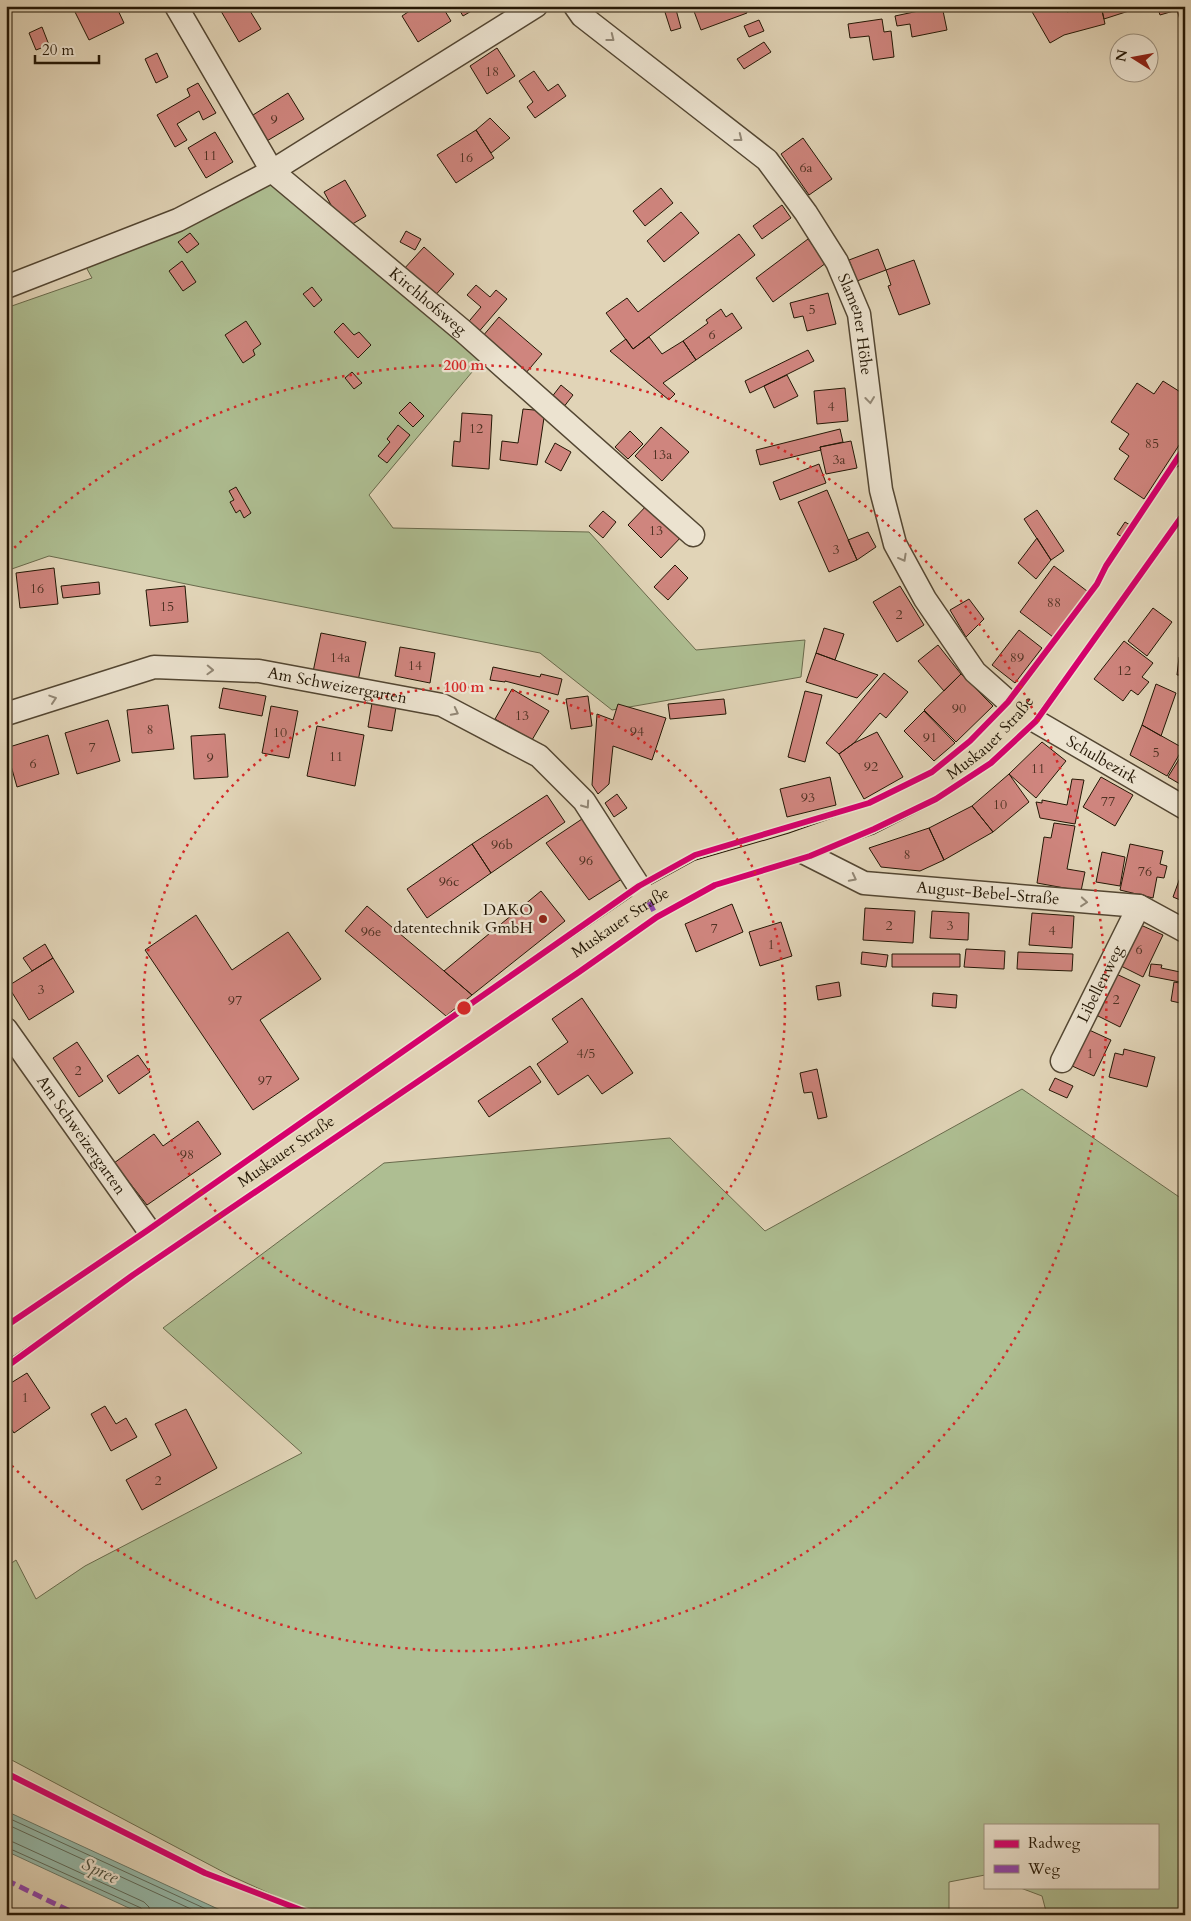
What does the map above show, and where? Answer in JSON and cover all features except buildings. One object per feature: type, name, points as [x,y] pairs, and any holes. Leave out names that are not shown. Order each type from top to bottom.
[{"type":"main road","name":"Muskauer Straße","points":[[6,1344],[649,902],[700,874],[793,847],[870,820],[931,789],[986,748],[1020,712],[1135,554],[1185,479]]},
{"type":"street","name":"Kirchhofsweg","points":[[176,6],[272,171],[463,330],[693,535]]},
{"type":"street","points":[[6,287],[178,220],[272,171],[536,6]]},
{"type":"street","name":"Slamener Höhe","points":[[575,6],[582,16],[767,160],[806,213],[837,262],[859,314],[881,490],[896,544],[925,599],[975,672],[1020,712]]},
{"type":"street","name":"Am Schweizergarten","points":[[6,714],[154,667],[259,672],[442,705],[539,756],[584,801],[649,902]]},
{"type":"street","name":"Schulbezirk","points":[[1020,712],[1185,808]]},
{"type":"street","name":"August-Bebel-Straße","points":[[793,847],[864,884],[1139,906],[1185,931]]},
{"type":"street","name":"Libellenweg","points":[[1062,1061],[1139,906]]},
{"type":"street","name":"Am Schweizergarten","points":[[6,1029],[157,1242]]},
{"type":"shaded area","points":[[272,171],[488,353],[369,495],[393,528],[589,532],[696,650],[805,640],[801,677],[612,710],[540,653],[49,556],[6,571],[6,308],[92,278],[81,258]]},
{"type":"shaded area","points":[[1022,1089],[1185,1201],[1185,1915],[1047,1915],[1042,1896],[1021,1888],[1158,1888],[1158,1824],[984,1824],[984,1875],[949,1882],[949,1915],[317,1915],[229,1875],[6,1757],[6,1567],[16,1560],[36,1599],[85,1566],[302,1453],[163,1328],[384,1163],[670,1138],[765,1231]]},
{"type":"water","name":"Spree","points":[[6,1811],[231,1915],[144,1915],[6,1851]]},
{"type":"marked path","points":[[649,902],[657,917]]},
{"type":"marked path","points":[[6,1880],[78,1915]]},
{"type":"cycle path","points":[[6,1326],[148,1230],[639,886],[695,855],[869,803],[932,772],[970,741],[1008,702],[1097,584],[1106,566],[1185,447]]},
{"type":"cycle path","points":[[6,1367],[133,1275],[657,917],[715,885],[810,856],[874,829],[936,799],[991,763],[1036,721],[1185,512]]},
{"type":"cycle path","points":[[6,1773],[205,1873],[314,1915]]},
{"type":"place","name":"DAKO datentechnik GmbH","points":[[543,919]]}]
